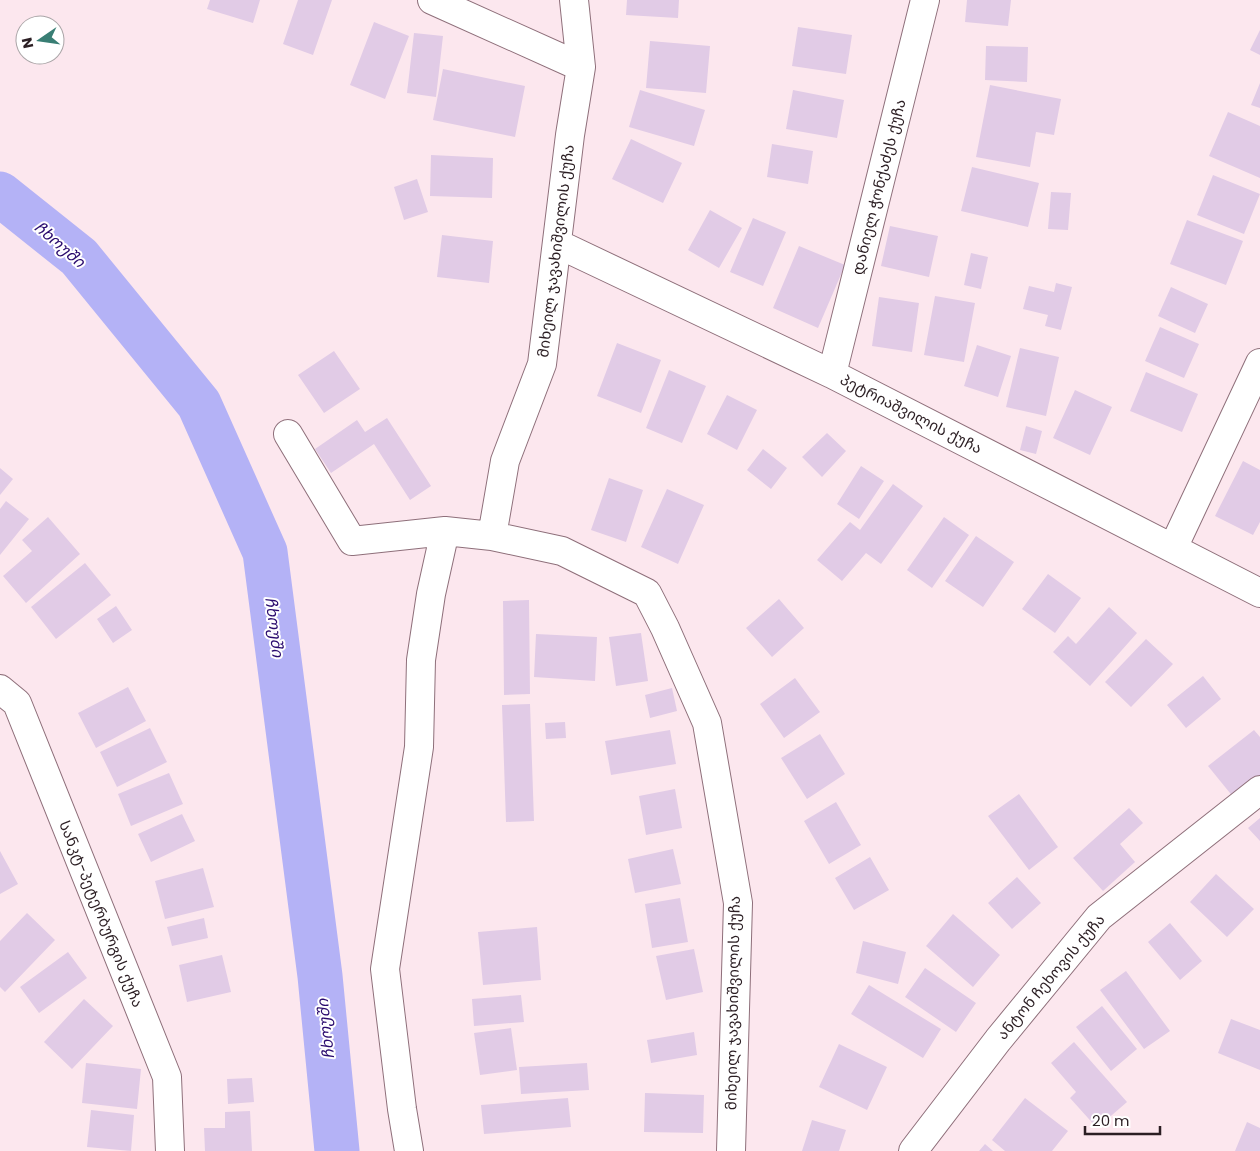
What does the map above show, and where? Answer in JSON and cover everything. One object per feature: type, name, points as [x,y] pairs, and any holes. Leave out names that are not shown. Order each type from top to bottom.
[{"type":"street","points":[[432,0],[581,68]]},
{"type":"street","name":"მიხეილ ჯავახიშვილის ქუჩა","points":[[574,0],[581,68],[542,364],[505,462],[492,536],[562,551],[647,593],[665,628],[707,723],[738,903],[730,1151]]},
{"type":"street","name":"დანიელ ჭონქაძეს ქუჩა","points":[[832,374],[925,0]]},
{"type":"street","name":"პეტრიაშვილის ქუჩა","points":[[558,244],[832,374],[1260,593]]},
{"type":"street","points":[[1173,548],[1260,363]]},
{"type":"street","points":[[288,434],[352,541],[445,531],[492,536]]},
{"type":"street","points":[[410,1151],[402,1109],[385,969],[419,747],[420,660],[431,594],[445,531]]},
{"type":"street","name":"სანკტ-პეტერბურგის ქუჩა","points":[[0,689],[16,703],[167,1077],[170,1151]]},
{"type":"street","name":"ანტონ ჩეხოვის ქუჩა","points":[[913,1151],[998,1040],[1099,917],[1260,790]]},
{"type":"building","points":[[210,0],[260,0],[253,23],[207,9]]},
{"type":"building","points":[[298,0],[332,0],[313,55],[283,44]]},
{"type":"building","points":[[627,0],[679,0],[678,18],[626,15]]},
{"type":"building","points":[[967,0],[1011,0],[1008,26],[965,22]]},
{"type":"building","points":[[374,22],[409,36],[385,99],[350,85]]},
{"type":"building","points":[[798,27],[852,35],[846,74],[792,66]]},
{"type":"building","points":[[1260,30],[1260,55],[1250,50]]},
{"type":"building","points":[[414,33],[443,36],[436,97],[407,93]]},
{"type":"building","points":[[650,41],[710,46],[706,93],[646,88]]},
{"type":"building","points":[[986,46],[1028,47],[1027,82],[985,80]]},
{"type":"building","points":[[443,69],[525,86],[515,137],[433,120]]},
{"type":"building","points":[[1260,83],[1260,108],[1251,105]]},
{"type":"building","points":[[990,85],[1061,99],[1054,135],[1036,132],[1030,167],[976,157]]},
{"type":"building","points":[[640,90],[705,110],[694,146],[629,127]]},
{"type":"building","points":[[793,90],[844,100],[837,138],[786,129]]},
{"type":"building","points":[[1228,112],[1260,126],[1260,178],[1209,156]]},
{"type":"building","points":[[631,139],[682,163],[663,203],[612,179]]},
{"type":"building","points":[[772,144],[813,151],[808,184],[767,177]]},
{"type":"building","points":[[431,155],[493,158],[492,198],[430,196]]},
{"type":"building","points":[[972,167],[1039,183],[1028,227],[961,211]]},
{"type":"building","points":[[1213,175],[1260,194],[1244,234],[1197,215]]},
{"type":"building","points":[[417,179],[428,212],[404,220],[394,187]]},
{"type":"building","points":[[1051,192],[1071,193],[1068,230],[1048,229]]},
{"type":"building","points":[[710,210],[742,228],[719,268],[688,250]]},
{"type":"building","points":[[753,218],[786,232],[763,286],[730,272]]},
{"type":"building","points":[[1187,220],[1243,241],[1226,285],[1170,264]]},
{"type":"building","points":[[890,226],[938,236],[929,277],[881,266]]},
{"type":"building","points":[[442,235],[493,241],[489,283],[437,277]]},
{"type":"building","points":[[799,246],[845,265],[818,328],[773,308]]},
{"type":"building","points":[[971,253],[988,257],[981,289],[964,285]]},
{"type":"building","points":[[1056,283],[1072,287],[1061,330],[1045,326],[1048,315],[1023,309],[1029,286],[1054,292]]},
{"type":"building","points":[[1171,287],[1208,304],[1195,333],[1158,316]]},
{"type":"building","points":[[935,296],[975,303],[964,362],[924,355]]},
{"type":"building","points":[[879,297],[919,303],[912,352],[872,346]]},
{"type":"building","points":[[1160,327],[1199,344],[1184,378],[1145,361]]},
{"type":"building","points":[[617,343],[661,360],[641,413],[597,396]]},
{"type":"building","points":[[977,345],[1011,356],[998,397],[964,386]]},
{"type":"building","points":[[1020,348],[1059,357],[1046,416],[1006,407]]},
{"type":"building","points":[[334,351],[360,389],[324,413],[298,375]]},
{"type":"building","points":[[669,370],[706,386],[682,443],[646,428]]},
{"type":"building","points":[[1146,372],[1198,394],[1182,432],[1130,411]]},
{"type":"building","points":[[1075,390],[1112,407],[1090,455],[1053,438]]},
{"type":"building","points":[[727,395],[757,410],[737,450],[707,434]]},
{"type":"building","points":[[387,418],[431,486],[410,500],[374,444],[331,473],[315,449],[357,420],[365,432]]},
{"type":"building","points":[[1026,426],[1042,431],[1036,454],[1020,450]]},
{"type":"building","points":[[827,433],[846,451],[822,477],[802,457]]},
{"type":"building","points":[[763,449],[787,468],[771,489],[747,470]]},
{"type":"building","points":[[1243,461],[1260,470],[1260,522],[1253,535],[1215,516]]},
{"type":"building","points":[[861,466],[884,481],[859,519],[837,504]]},
{"type":"building","points":[[0,468],[13,479],[0,495]]},
{"type":"building","points":[[609,478],[643,490],[626,542],[591,530]]},
{"type":"building","points":[[893,484],[923,506],[881,564],[866,553],[842,581],[817,560],[850,522],[860,530]]},
{"type":"building","points":[[667,489],[704,505],[678,564],[641,547]]},
{"type":"building","points":[[6,501],[29,519],[0,555],[0,509]]},
{"type":"building","points":[[48,517],[80,554],[26,603],[3,576],[32,551],[22,540]]},
{"type":"building","points":[[944,517],[969,535],[932,588],[907,570]]},
{"type":"building","points":[[976,536],[1014,562],[983,607],[945,581]]},
{"type":"building","points":[[85,563],[111,595],[56,639],[31,607]]},
{"type":"building","points":[[1048,574],[1081,598],[1055,633],[1022,609]]},
{"type":"building","points":[[779,599],[804,628],[772,657],[746,628]]},
{"type":"building","points":[[529,600],[530,694],[504,695],[503,601]]},
{"type":"building","points":[[116,606],[132,630],[113,643],[97,619]]},
{"type":"building","points":[[1109,607],[1137,633],[1090,686],[1053,652],[1068,636],[1076,644]]},
{"type":"building","points":[[641,633],[648,681],[616,686],[609,637]]},
{"type":"building","points":[[536,634],[597,637],[595,681],[534,677]]},
{"type":"building","points":[[1146,639],[1173,664],[1131,707],[1105,682]]},
{"type":"building","points":[[1203,676],[1221,699],[1186,728],[1167,705]]},
{"type":"building","points":[[795,678],[820,712],[784,738],[760,704]]},
{"type":"building","points":[[128,687],[146,721],[96,748],[78,713]]},
{"type":"building","points":[[672,688],[677,711],[650,718],[645,695]]},
{"type":"building","points":[[530,704],[534,821],[506,822],[502,705]]},
{"type":"building","points":[[565,722],[566,738],[546,739],[545,723]]},
{"type":"building","points":[[150,728],[167,762],[117,787],[100,752]]},
{"type":"building","points":[[670,730],[676,764],[611,775],[605,741]]},
{"type":"building","points":[[1254,730],[1260,737],[1260,778],[1234,798],[1208,766]]},
{"type":"building","points":[[820,734],[845,774],[807,799],[781,758]]},
{"type":"building","points":[[169,773],[183,804],[131,826],[118,794]]},
{"type":"building","points":[[675,789],[682,828],[646,835],[639,796]]},
{"type":"building","points":[[1019,794],[1058,847],[1029,870],[988,816]]},
{"type":"building","points":[[836,802],[861,845],[829,864],[804,821]]},
{"type":"building","points":[[1129,808],[1143,823],[1120,844],[1135,862],[1103,891],[1073,858]]},
{"type":"building","points":[[182,814],[195,841],[151,862],[138,834]]},
{"type":"building","points":[[1260,818],[1260,841],[1248,828]]},
{"type":"building","points":[[673,849],[681,884],[635,893],[628,859]]},
{"type":"building","points":[[0,851],[18,884],[0,894]]},
{"type":"building","points":[[870,857],[889,890],[854,910],[835,878]]},
{"type":"building","points":[[203,868],[214,907],[165,919],[155,881]]},
{"type":"building","points":[[1216,874],[1254,909],[1227,937],[1190,902]]},
{"type":"building","points":[[1017,877],[1041,903],[1012,929],[988,903]]},
{"type":"building","points":[[680,898],[688,942],[652,948],[645,904]]},
{"type":"building","points":[[27,913],[55,940],[5,992],[0,987],[0,941]]},
{"type":"building","points":[[953,914],[1000,955],[973,987],[926,946]]},
{"type":"building","points":[[204,918],[208,938],[172,946],[167,927]]},
{"type":"building","points":[[1170,923],[1202,961],[1180,980],[1148,942]]},
{"type":"building","points":[[537,927],[541,980],[483,985],[478,932]]},
{"type":"building","points":[[863,941],[906,952],[898,984],[856,973]]},
{"type":"building","points":[[694,949],[703,992],[666,1000],[656,956]]},
{"type":"building","points":[[68,952],[87,978],[39,1013],[20,987]]},
{"type":"building","points":[[222,955],[231,992],[187,1002],[179,965]]},
{"type":"building","points":[[925,968],[976,1003],[956,1032],[905,997]]},
{"type":"building","points":[[1126,971],[1170,1031],[1144,1049],[1100,990]]},
{"type":"building","points":[[869,985],[941,1029],[923,1058],[851,1014]]},
{"type":"building","points":[[521,995],[524,1022],[474,1026],[472,999]]},
{"type":"building","points":[[84,999],[113,1026],[72,1069],[44,1042]]},
{"type":"building","points":[[1102,1006],[1137,1049],[1111,1071],[1076,1027]]},
{"type":"building","points":[[1231,1019],[1260,1030],[1260,1070],[1218,1053]]},
{"type":"building","points":[[511,1028],[517,1070],[480,1075],[474,1033]]},
{"type":"building","points":[[694,1032],[697,1055],[651,1063],[647,1040]]},
{"type":"building","points":[[1074,1042],[1127,1102],[1097,1128],[1070,1098],[1076,1092],[1051,1063]]},
{"type":"building","points":[[839,1044],[887,1067],[867,1110],[819,1087]]},
{"type":"building","points":[[86,1063],[141,1069],[137,1109],[82,1103]]},
{"type":"building","points":[[587,1063],[589,1090],[521,1094],[519,1067]]},
{"type":"building","points":[[252,1078],[254,1102],[228,1104],[227,1079]]},
{"type":"building","points":[[645,1093],[704,1095],[703,1133],[644,1132]]},
{"type":"building","points":[[568,1098],[571,1127],[484,1134],[481,1105]]},
{"type":"building","points":[[1025,1098],[1068,1131],[1052,1151],[1005,1151],[992,1140]]},
{"type":"building","points":[[91,1110],[134,1115],[131,1151],[87,1147]]},
{"type":"building","points":[[250,1111],[252,1151],[205,1151],[204,1128],[225,1128],[225,1112]]},
{"type":"building","points":[[812,1120],[846,1130],[839,1151],[802,1151]]},
{"type":"building","points":[[1247,1122],[1260,1128],[1260,1151],[1235,1151]]},
{"type":"building","points":[[985,1144],[993,1151],[979,1151]]},
{"type":"waterway","name":"ჩხოუში","points":[[0,194],[79,257],[199,404],[265,552],[320,976],[337,1151]]}]
